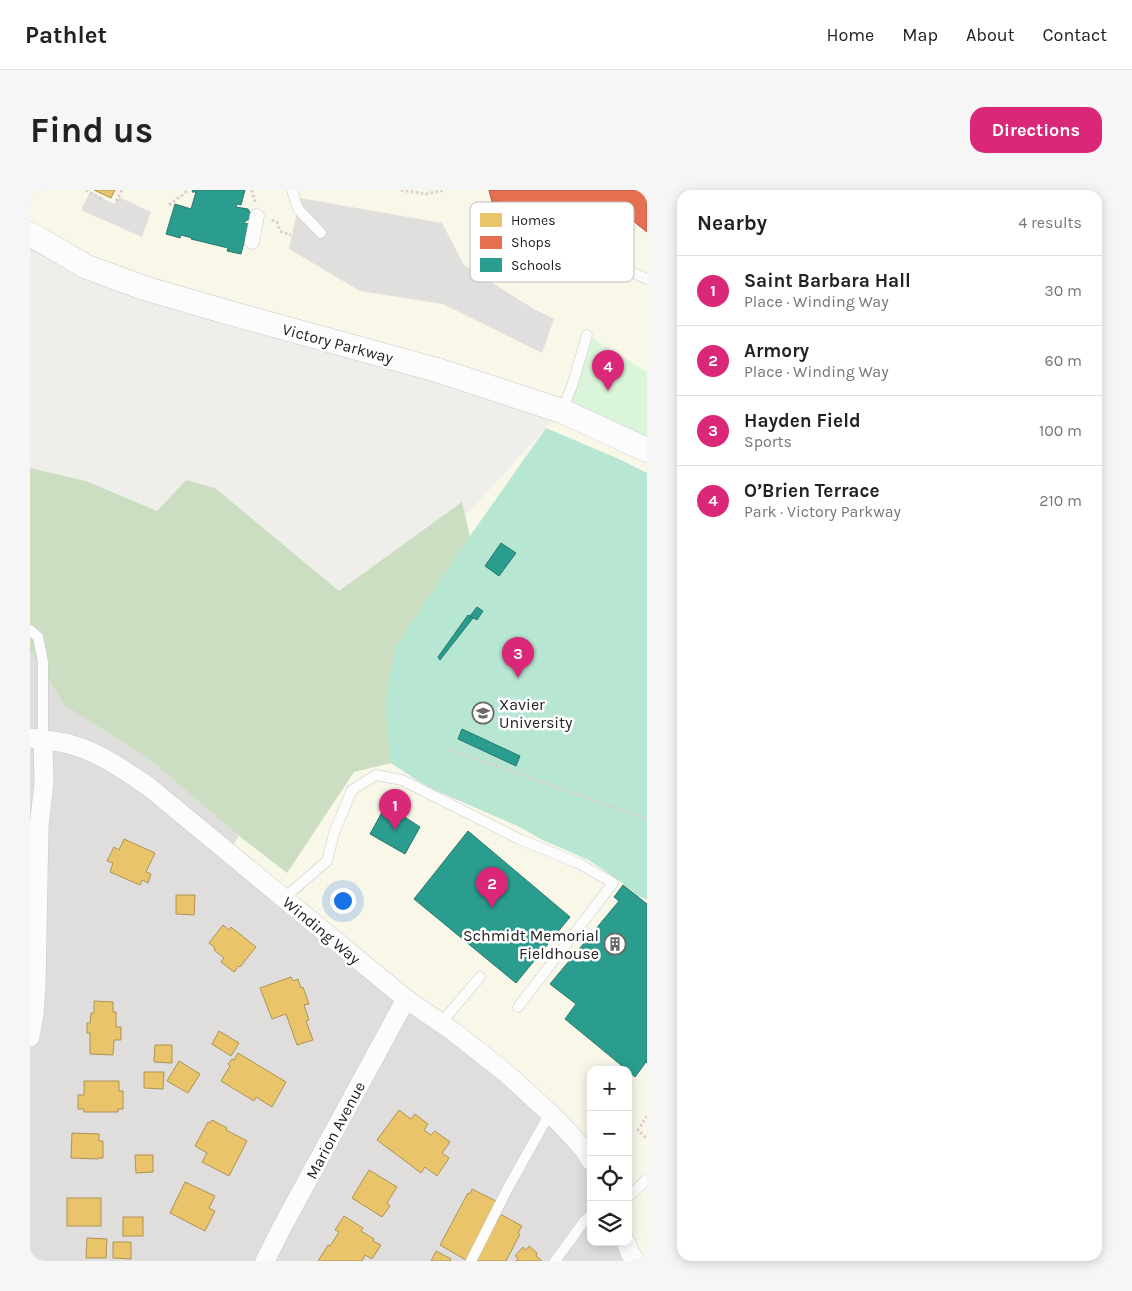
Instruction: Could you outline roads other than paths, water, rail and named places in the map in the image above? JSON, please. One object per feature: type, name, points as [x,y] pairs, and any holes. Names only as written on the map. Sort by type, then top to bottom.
[{"type":"street","points":[[252,242],[257,216]]},
{"type":"street","name":"Victory Parkway","points":[[30,234],[87,267],[144,288],[437,370],[562,411],[647,450]]},
{"type":"street","points":[[30,1037],[36,987],[39,827],[44,783],[37,739]]},
{"type":"street","name":"Winding Way","points":[[37,739],[68,744],[93,752],[116,764],[149,787],[406,999],[454,1032],[506,1073],[550,1113],[583,1148],[588,1156]]},
{"type":"street","name":"Marion Avenue","points":[[266,1261],[281,1229],[406,999]]},
{"type":"street","points":[[627,1246],[635,1261]]},
{"type":"lane","points":[[292,190],[298,209],[321,233]]},
{"type":"lane","points":[[634,273],[647,279]]},
{"type":"lane","points":[[562,411],[572,386],[587,335]]},
{"type":"lane","points":[[30,630],[38,637],[43,662],[37,739]]},
{"type":"lane","points":[[284,898],[326,861],[334,833],[352,790],[376,775],[402,780],[519,839],[580,864],[613,883],[518,1007]]},
{"type":"lane","points":[[440,1023],[480,977]]},
{"type":"lane","points":[[471,1261],[509,1186],[550,1113]]},
{"type":"lane","points":[[632,1193],[647,1179]]},
{"type":"lane","points":[[555,1261],[587,1218]]},
{"type":"place","name":"O’Brien Terrace","points":[[608,391]]},
{"type":"place","name":"Hayden Field","points":[[518,678]]},
{"type":"place","name":"Xavier University","points":[[483,713]]},
{"type":"place","name":"Saint Barbara Hall","points":[[395,830]]},
{"type":"place","name":"Armory","points":[[492,908]]},
{"type":"place","name":"Schmidt Memorial Fieldhouse","points":[[615,944]]}]
